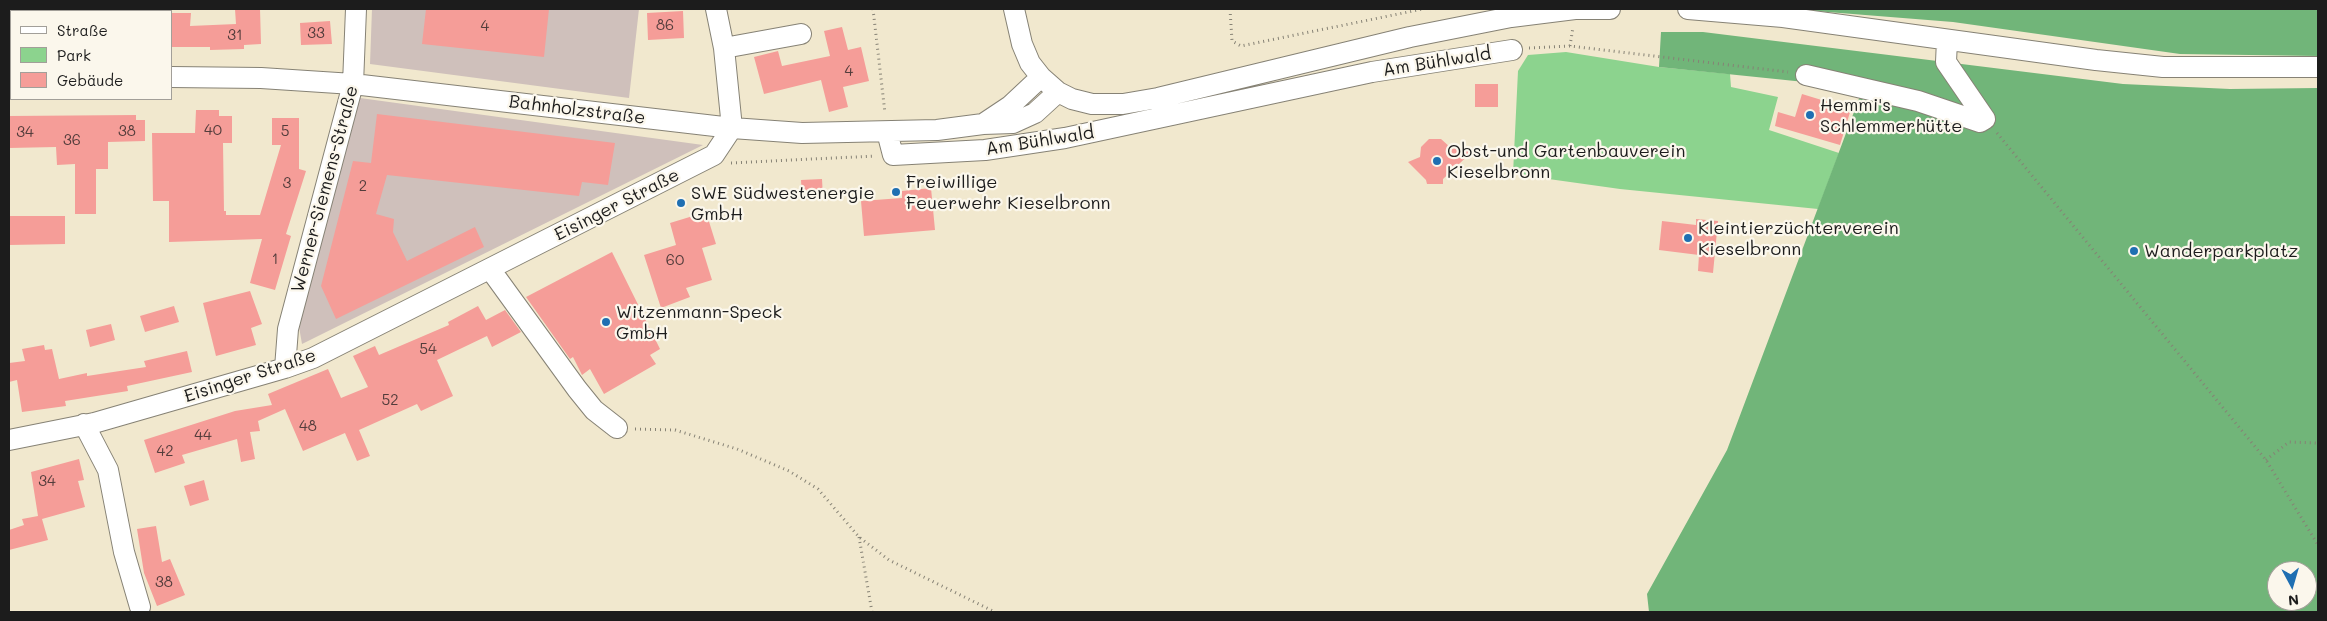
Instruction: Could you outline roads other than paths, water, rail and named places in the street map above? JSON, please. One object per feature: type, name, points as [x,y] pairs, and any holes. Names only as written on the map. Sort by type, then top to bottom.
[{"type":"street","name":"Werner-Siemens-Straße","points":[[285,368],[288,329],[353,84],[356,9]]},
{"type":"street","points":[[716,9],[724,48],[732,128]]},
{"type":"street","points":[[1014,9],[1022,44],[1030,63],[1041,77],[1058,92],[1072,99],[1092,104],[1123,104],[1158,98],[1410,37],[1511,17],[1576,9],[1610,9]]},
{"type":"street","points":[[1688,9],[1784,16],[2096,60],[2164,66],[2318,67]]},
{"type":"street","points":[[724,48],[801,34]]},
{"type":"street","points":[[1806,74],[1918,101],[1983,121],[1946,62],[1947,40]]},
{"type":"street","name":"Am Bühlwald","points":[[887,132],[893,155],[985,150],[1065,138],[1372,72],[1512,50]]},
{"type":"street","name":"Bahnholzstraße","points":[[172,77],[261,78],[353,84],[732,128],[802,133],[937,130],[983,124],[1012,123],[1035,113],[1058,92]]},
{"type":"street","name":"Bahnholzstraße","points":[[983,124],[1010,106],[1041,77]]},
{"type":"street","name":"Eisinger Straße","points":[[9,440],[84,424],[285,368],[313,358],[714,155],[732,128]]},
{"type":"street","points":[[490,270],[577,389],[594,410],[617,428]]},
{"type":"street","points":[[84,424],[108,470],[124,552],[140,607]]},
{"type":"place","name":"Hemmi's Schlemmerhütte","points":[[1810,115]]},
{"type":"place","name":"Obst-und Gartenbauverein Kieselbronn","points":[[1437,161]]},
{"type":"place","name":"Freiwillige Feuerwehr Kieselbronn","points":[[896,192]]},
{"type":"place","name":"SWE Südwestenergie GmbH","points":[[681,203]]},
{"type":"place","name":"Kleintierzüchterverein Kieselbronn","points":[[1688,238]]},
{"type":"place","name":"Wanderparkplatz","points":[[2134,251]]},
{"type":"place","name":"Witzenmann-Speck GmbH","points":[[606,322]]}]
